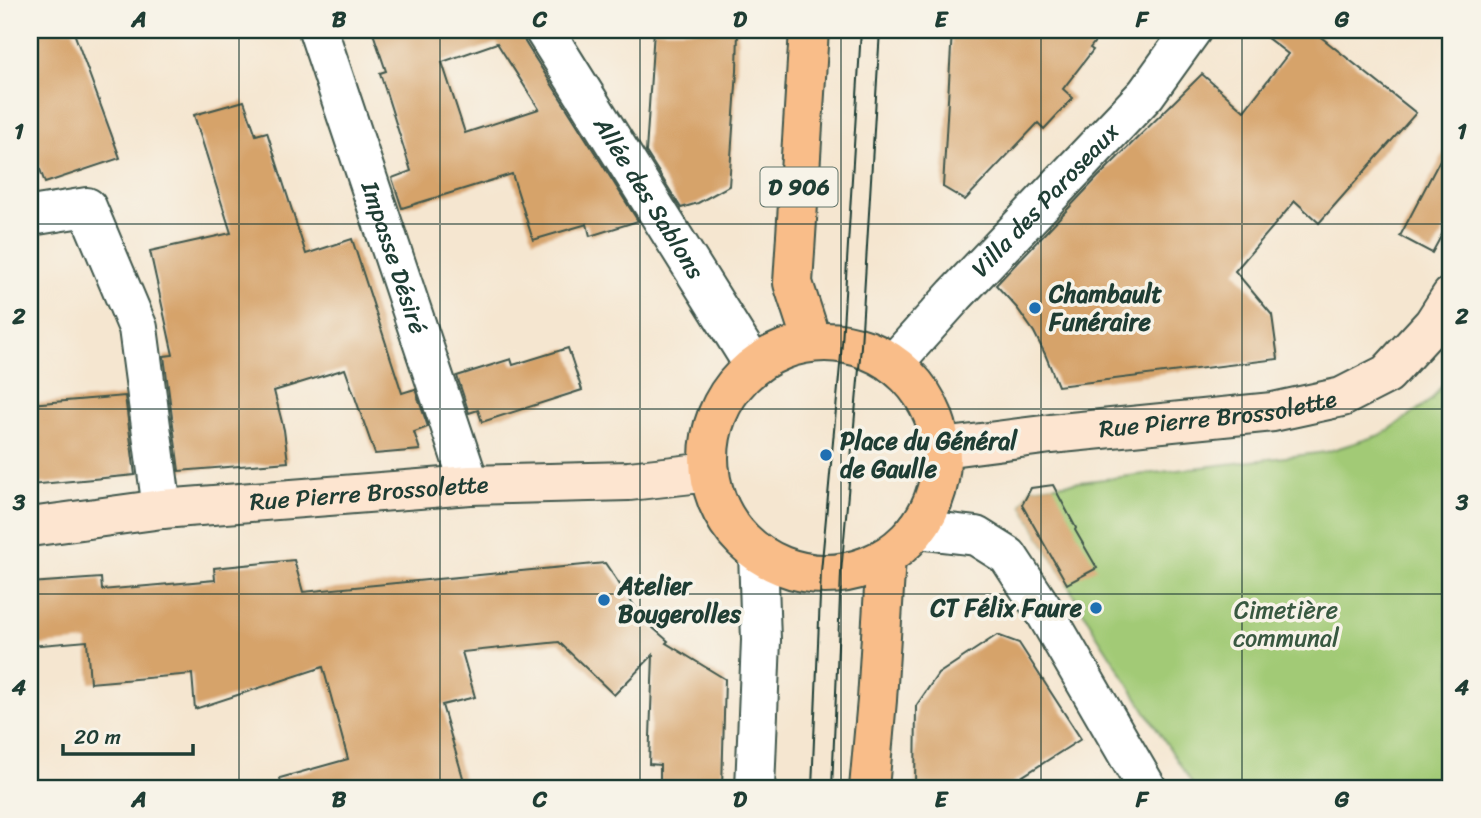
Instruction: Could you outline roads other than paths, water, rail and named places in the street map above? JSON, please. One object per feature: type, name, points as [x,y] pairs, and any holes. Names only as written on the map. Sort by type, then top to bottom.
[{"type":"main road","name":"D 906","points":[[809,30],[793,284],[812,341]]},
{"type":"main road","name":"Rue Pierre Brossolette","points":[[942,448],[1051,434],[1273,412],[1342,397],[1387,374],[1433,324],[1451,296]]},
{"type":"main road","points":[[812,341],[862,346],[893,364],[916,384],[933,414],[942,448],[940,477],[935,495],[917,529],[886,557],[859,569],[841,573],[792,569],[758,553],[735,531],[718,503],[710,472],[712,432],[727,396],[754,366],[781,350],[812,341]]},
{"type":"main road","name":"Rue Pierre Brossolette","points":[[30,527],[162,509],[470,485],[629,481],[710,472]]},
{"type":"main road","points":[[869,788],[886,557]]},
{"type":"street","name":"Impasse Désiré","points":[[318,30],[470,485]]},
{"type":"street","name":"Allée des Sablons","points":[[544,30],[754,366]]},
{"type":"street","name":"Villa des Paroseaux","points":[[893,364],[1146,94],[1192,30]]},
{"type":"street","points":[[30,215],[88,207],[138,328],[162,509]]},
{"type":"street","points":[[917,529],[976,536],[1008,556],[1046,614],[1147,788]]},
{"type":"street","points":[[755,788],[761,640],[758,553]]},
{"type":"tram line","points":[[812,788],[821,572],[842,344],[861,30]]},
{"type":"tram line","points":[[832,788],[841,573],[861,346],[880,30]]},
{"type":"place","name":"Chambault Funéraire","points":[[1035,308]]},
{"type":"place","name":"Place du Général de Gaulle","points":[[826,455]]},
{"type":"place","name":"Atelier Bougerolles","points":[[604,600]]},
{"type":"place","name":"CT Félix Faure","points":[[1096,608]]},
{"type":"park label","name":"Cimetière communal","points":[[1286,624]]}]
